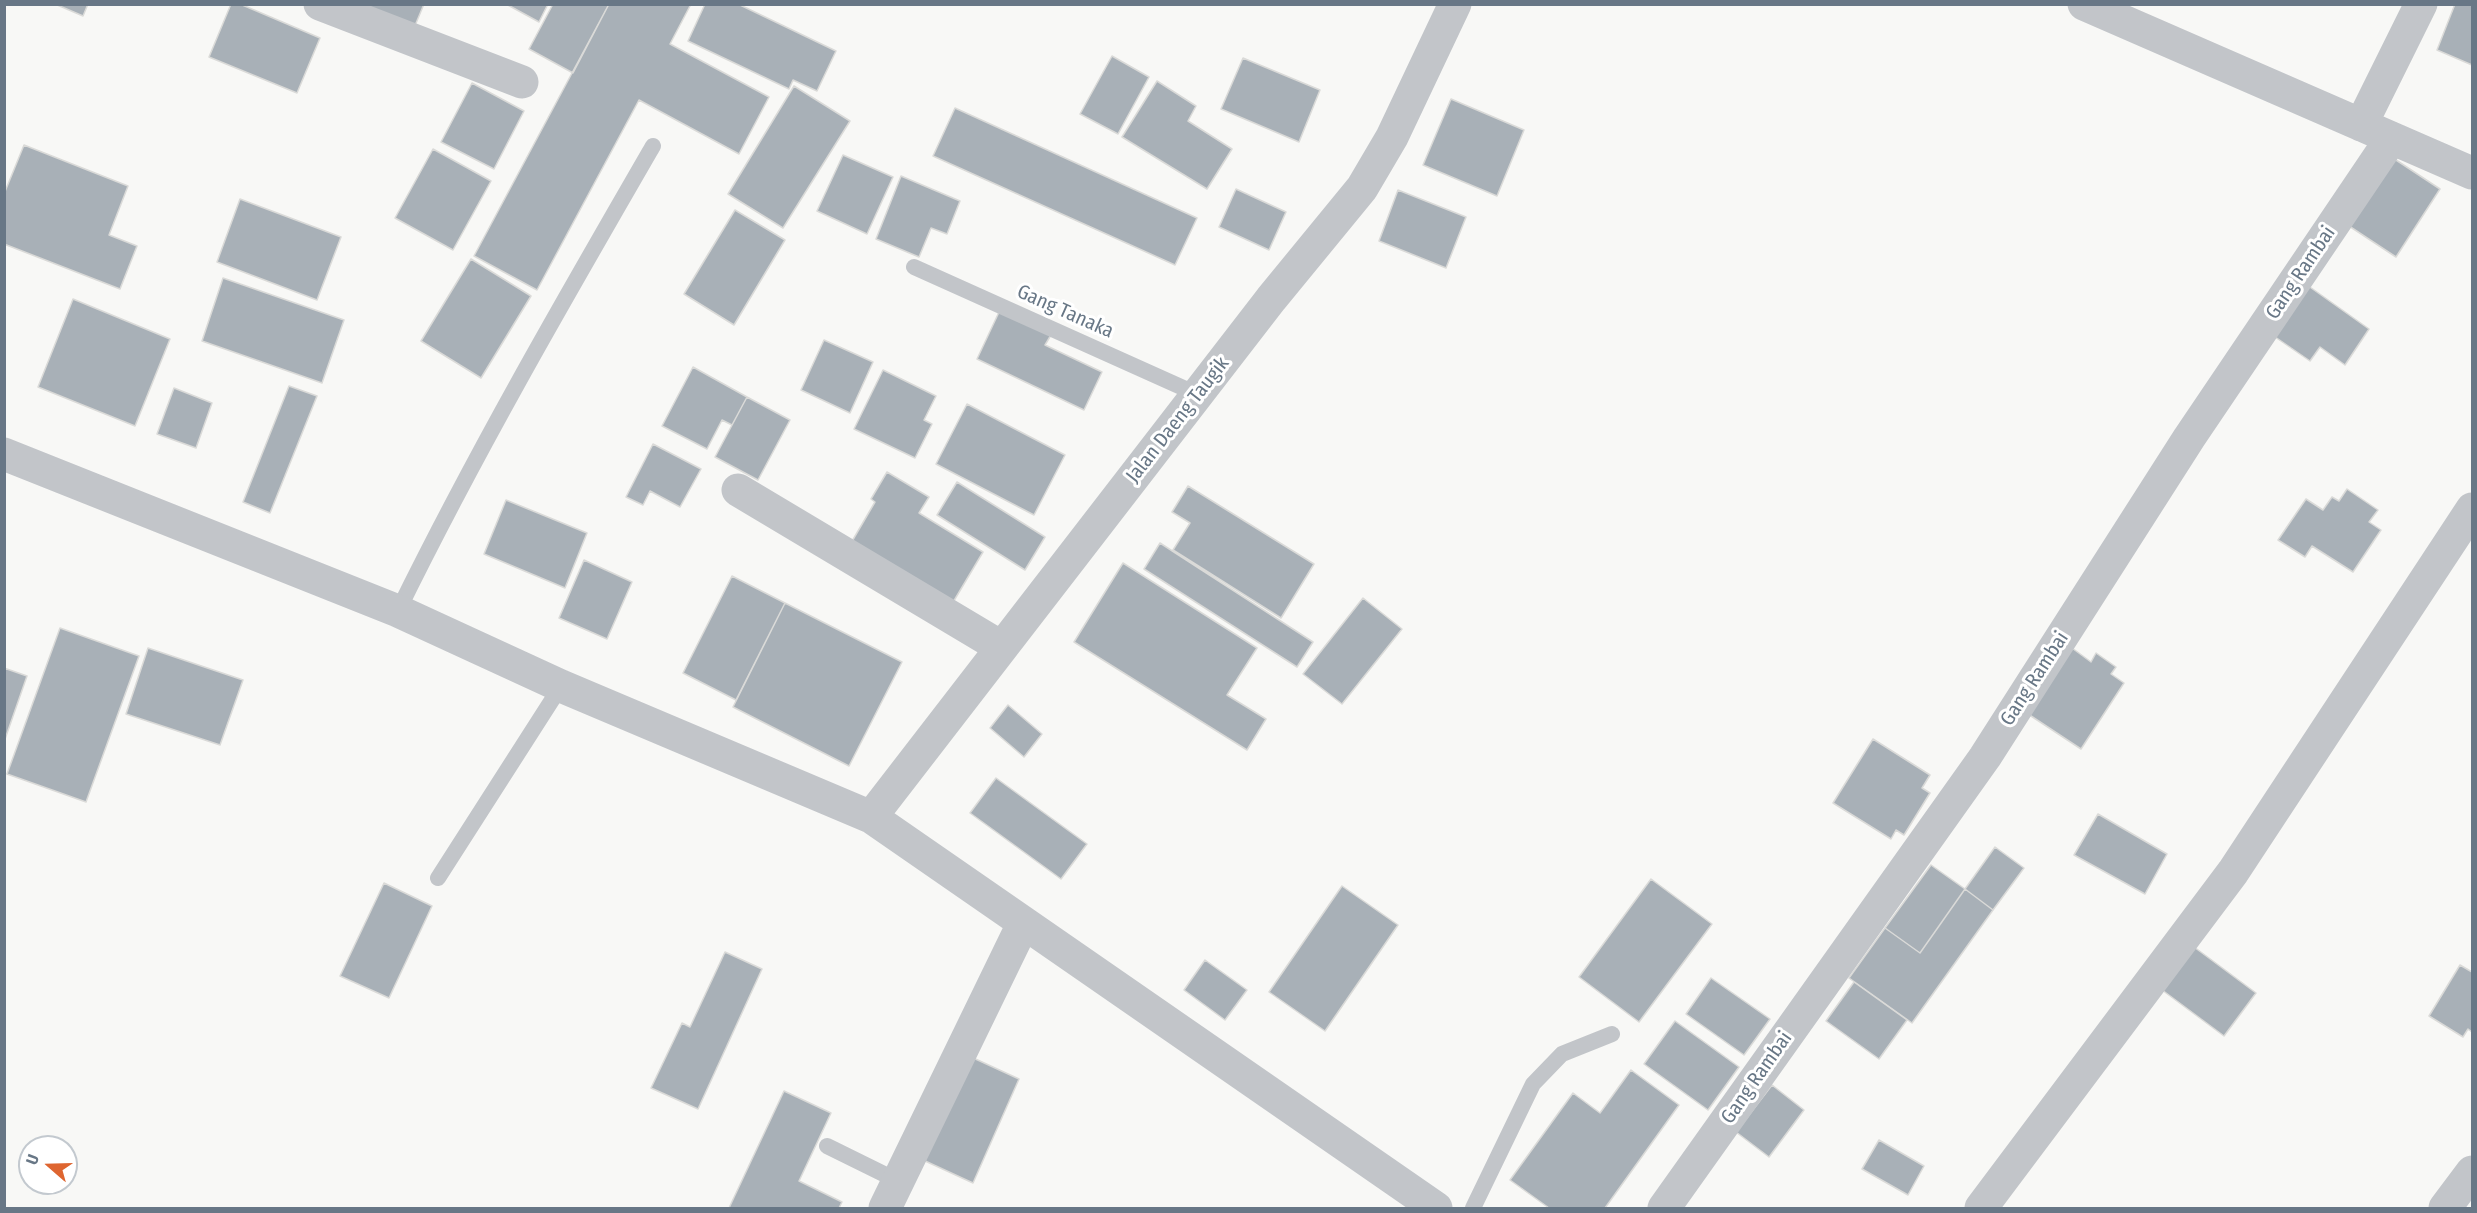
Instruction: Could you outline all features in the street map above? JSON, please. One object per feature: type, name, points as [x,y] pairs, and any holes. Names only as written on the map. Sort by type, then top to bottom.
[{"type":"street","points":[[320,4],[522,82]]},
{"type":"street","name":"Jalan Daeng Taugik","points":[[871,816],[1271,299],[1362,188],[1392,137],[1455,4]]},
{"type":"street","points":[[2084,4],[2391,140],[2472,173]]},
{"type":"street","points":[[2361,125],[2421,4]]},
{"type":"street","name":"Gang Rambai","points":[[1664,1209],[1985,757],[2189,438],[2391,140]]},
{"type":"street","points":[[4,454],[398,611],[561,686],[871,816],[1023,924],[1436,1209]]},
{"type":"street","points":[[738,490],[1001,647]]},
{"type":"street","points":[[1981,1209],[2233,872],[2472,509]]},
{"type":"street","points":[[892,1195],[1023,924]]},
{"type":"street","points":[[2445,1209],[2472,1172]]},
{"type":"lane","points":[[398,611],[446,513],[526,365],[653,147]]},
{"type":"lane","name":"Gang Tanaka","points":[[914,267],[1199,395]]},
{"type":"lane","points":[[438,878],[561,686]]},
{"type":"lane","points":[[1473,1209],[1533,1084],[1562,1054],[1612,1034]]},
{"type":"lane","points":[[827,1146],[892,1195]]},
{"type":"building","points":[[55,4],[88,4],[83,16]]},
{"type":"building","points":[[231,4],[240,4],[320,38],[297,93],[209,57]]},
{"type":"building","points":[[362,4],[424,4],[414,28]]},
{"type":"building","points":[[506,4],[548,4],[539,22]]},
{"type":"building","points":[[553,4],[609,4],[573,73],[529,49]]},
{"type":"building","points":[[609,4],[691,4],[670,44],[769,97],[739,154],[639,100],[537,290],[474,256]]},
{"type":"building","points":[[705,4],[738,4],[836,51],[817,91],[793,80],[789,89],[688,41]]},
{"type":"building","points":[[2455,4],[2472,4],[2472,65],[2437,50]]},
{"type":"building","points":[[1112,56],[1149,77],[1118,134],[1080,114]]},
{"type":"building","points":[[1243,58],[1320,90],[1299,142],[1221,109]]},
{"type":"building","points":[[1157,81],[1196,106],[1188,121],[1232,149],[1207,189],[1122,137]]},
{"type":"building","points":[[472,83],[524,111],[494,169],[441,142]]},
{"type":"building","points":[[794,86],[850,121],[783,228],[728,194]]},
{"type":"building","points":[[1451,99],[1524,130],[1497,196],[1423,165]]},
{"type":"building","points":[[955,108],[1197,218],[1175,265],[933,156]]},
{"type":"building","points":[[24,145],[128,186],[109,235],[137,246],[120,289],[4,244],[4,194]]},
{"type":"building","points":[[433,149],[491,181],[453,250],[395,218]]},
{"type":"building","points":[[843,155],[893,177],[867,234],[817,211]]},
{"type":"building","points":[[2393,158],[2440,189],[2396,257],[2349,226]]},
{"type":"building","points":[[901,176],[960,201],[947,234],[931,228],[919,257],[876,239]]},
{"type":"building","points":[[1236,189],[1286,212],[1269,250],[1219,227]]},
{"type":"building","points":[[1398,190],[1466,217],[1446,268],[1379,241]]},
{"type":"building","points":[[240,199],[341,237],[317,300],[217,262]]},
{"type":"building","points":[[735,210],[785,240],[734,325],[684,294]]},
{"type":"building","points":[[471,259],[531,296],[481,378],[421,341]]},
{"type":"building","points":[[223,278],[344,320],[322,383],[202,341]]},
{"type":"building","points":[[2300,280],[2369,329],[2345,365],[2320,347],[2310,361],[2265,330]]},
{"type":"building","points":[[73,299],[170,339],[135,426],[38,387]]},
{"type":"building","points":[[1000,310],[1051,335],[1045,345],[1102,372],[1084,410],[977,359]]},
{"type":"building","points":[[824,340],[873,362],[850,413],[801,390]]},
{"type":"building","points":[[693,367],[747,397],[732,425],[722,420],[707,449],[662,426]]},
{"type":"building","points":[[883,370],[936,396],[924,420],[932,424],[915,458],[854,429]]},
{"type":"building","points":[[289,386],[317,396],[270,513],[243,502]]},
{"type":"building","points":[[174,388],[212,403],[196,448],[157,434]]},
{"type":"building","points":[[747,397],[790,420],[758,480],[715,457]]},
{"type":"building","points":[[967,404],[1065,455],[1034,515],[936,464]]},
{"type":"building","points":[[653,444],[701,469],[680,507],[650,491],[643,505],[626,497]]},
{"type":"building","points":[[887,472],[929,497],[919,513],[983,552],[952,604],[851,543],[875,502],[871,499]]},
{"type":"building","points":[[957,482],[1045,537],[1025,570],[937,515]]},
{"type":"building","points":[[1188,486],[1314,564],[1281,618],[1173,550],[1190,523],[1172,512]]},
{"type":"building","points":[[2347,489],[2378,510],[2369,522],[2381,530],[2353,572],[2312,546],[2305,557],[2278,540],[2306,499],[2323,510],[2332,497],[2339,501]]},
{"type":"building","points":[[506,500],[587,533],[565,588],[484,554]]},
{"type":"building","points":[[1160,543],[1313,642],[1297,667],[1144,569]]},
{"type":"building","points":[[584,560],[632,582],[607,639],[559,618]]},
{"type":"building","points":[[1123,563],[1257,648],[1227,695],[1266,719],[1247,750],[1074,642]]},
{"type":"building","points":[[732,576],[785,603],[736,700],[683,673]]},
{"type":"building","points":[[1363,598],[1402,629],[1342,704],[1303,674]]},
{"type":"building","points":[[785,603],[902,662],[849,766],[733,707]]},
{"type":"building","points":[[60,628],[139,656],[86,802],[7,774]]},
{"type":"building","points":[[148,648],[243,680],[220,745],[126,714]]},
{"type":"building","points":[[2072,648],[2091,662],[2096,653],[2116,667],[2111,674],[2124,683],[2081,749],[2028,714]]},
{"type":"building","points":[[4,668],[27,676],[4,742]]},
{"type":"building","points":[[1008,705],[1042,734],[1024,757],[990,728]]},
{"type":"building","points":[[1873,739],[1930,775],[1922,788],[1930,793],[1904,835],[1896,830],[1891,839],[1833,803]]},
{"type":"building","points":[[996,778],[1087,844],[1061,879],[970,813]]},
{"type":"building","points":[[2098,814],[2167,854],[2145,894],[2074,855]]},
{"type":"building","points":[[1995,847],[2024,868],[1993,910],[1965,889]]},
{"type":"building","points":[[1931,865],[1965,889],[1920,953],[1885,928]]},
{"type":"building","points":[[1651,879],[1712,924],[1639,1022],[1579,977]]},
{"type":"building","points":[[384,883],[432,906],[389,998],[340,976]]},
{"type":"building","points":[[1342,886],[1398,925],[1325,1031],[1269,992]]},
{"type":"building","points":[[1965,889],[1993,910],[1912,1023],[1849,978],[1885,928],[1920,953]]},
{"type":"building","points":[[2186,941],[2256,993],[2224,1036],[2154,984]]},
{"type":"building","points":[[725,952],[762,969],[698,1109],[651,1088],[682,1023],[690,1027]]},
{"type":"building","points":[[1205,960],[1247,990],[1225,1020],[1184,990]]},
{"type":"building","points":[[2460,965],[2472,972],[2472,1032],[2468,1029],[2463,1037],[2429,1016]]},
{"type":"building","points":[[1711,978],[1770,1019],[1744,1055],[1686,1014]]},
{"type":"building","points":[[1854,982],[1907,1020],[1879,1059],[1826,1021]]},
{"type":"building","points":[[1675,1021],[1739,1067],[1708,1110],[1644,1064]]},
{"type":"building","points":[[969,1056],[1019,1079],[973,1183],[923,1160]]},
{"type":"building","points":[[1631,1070],[1679,1105],[1605,1208],[1549,1208],[1510,1180],[1573,1093],[1600,1113]]},
{"type":"building","points":[[1772,1085],[1804,1110],[1769,1157],[1736,1132]]},
{"type":"building","points":[[784,1091],[831,1113],[799,1181],[842,1202],[839,1208],[729,1208]]},
{"type":"building","points":[[1879,1140],[1924,1166],[1908,1195],[1862,1169]]}]
